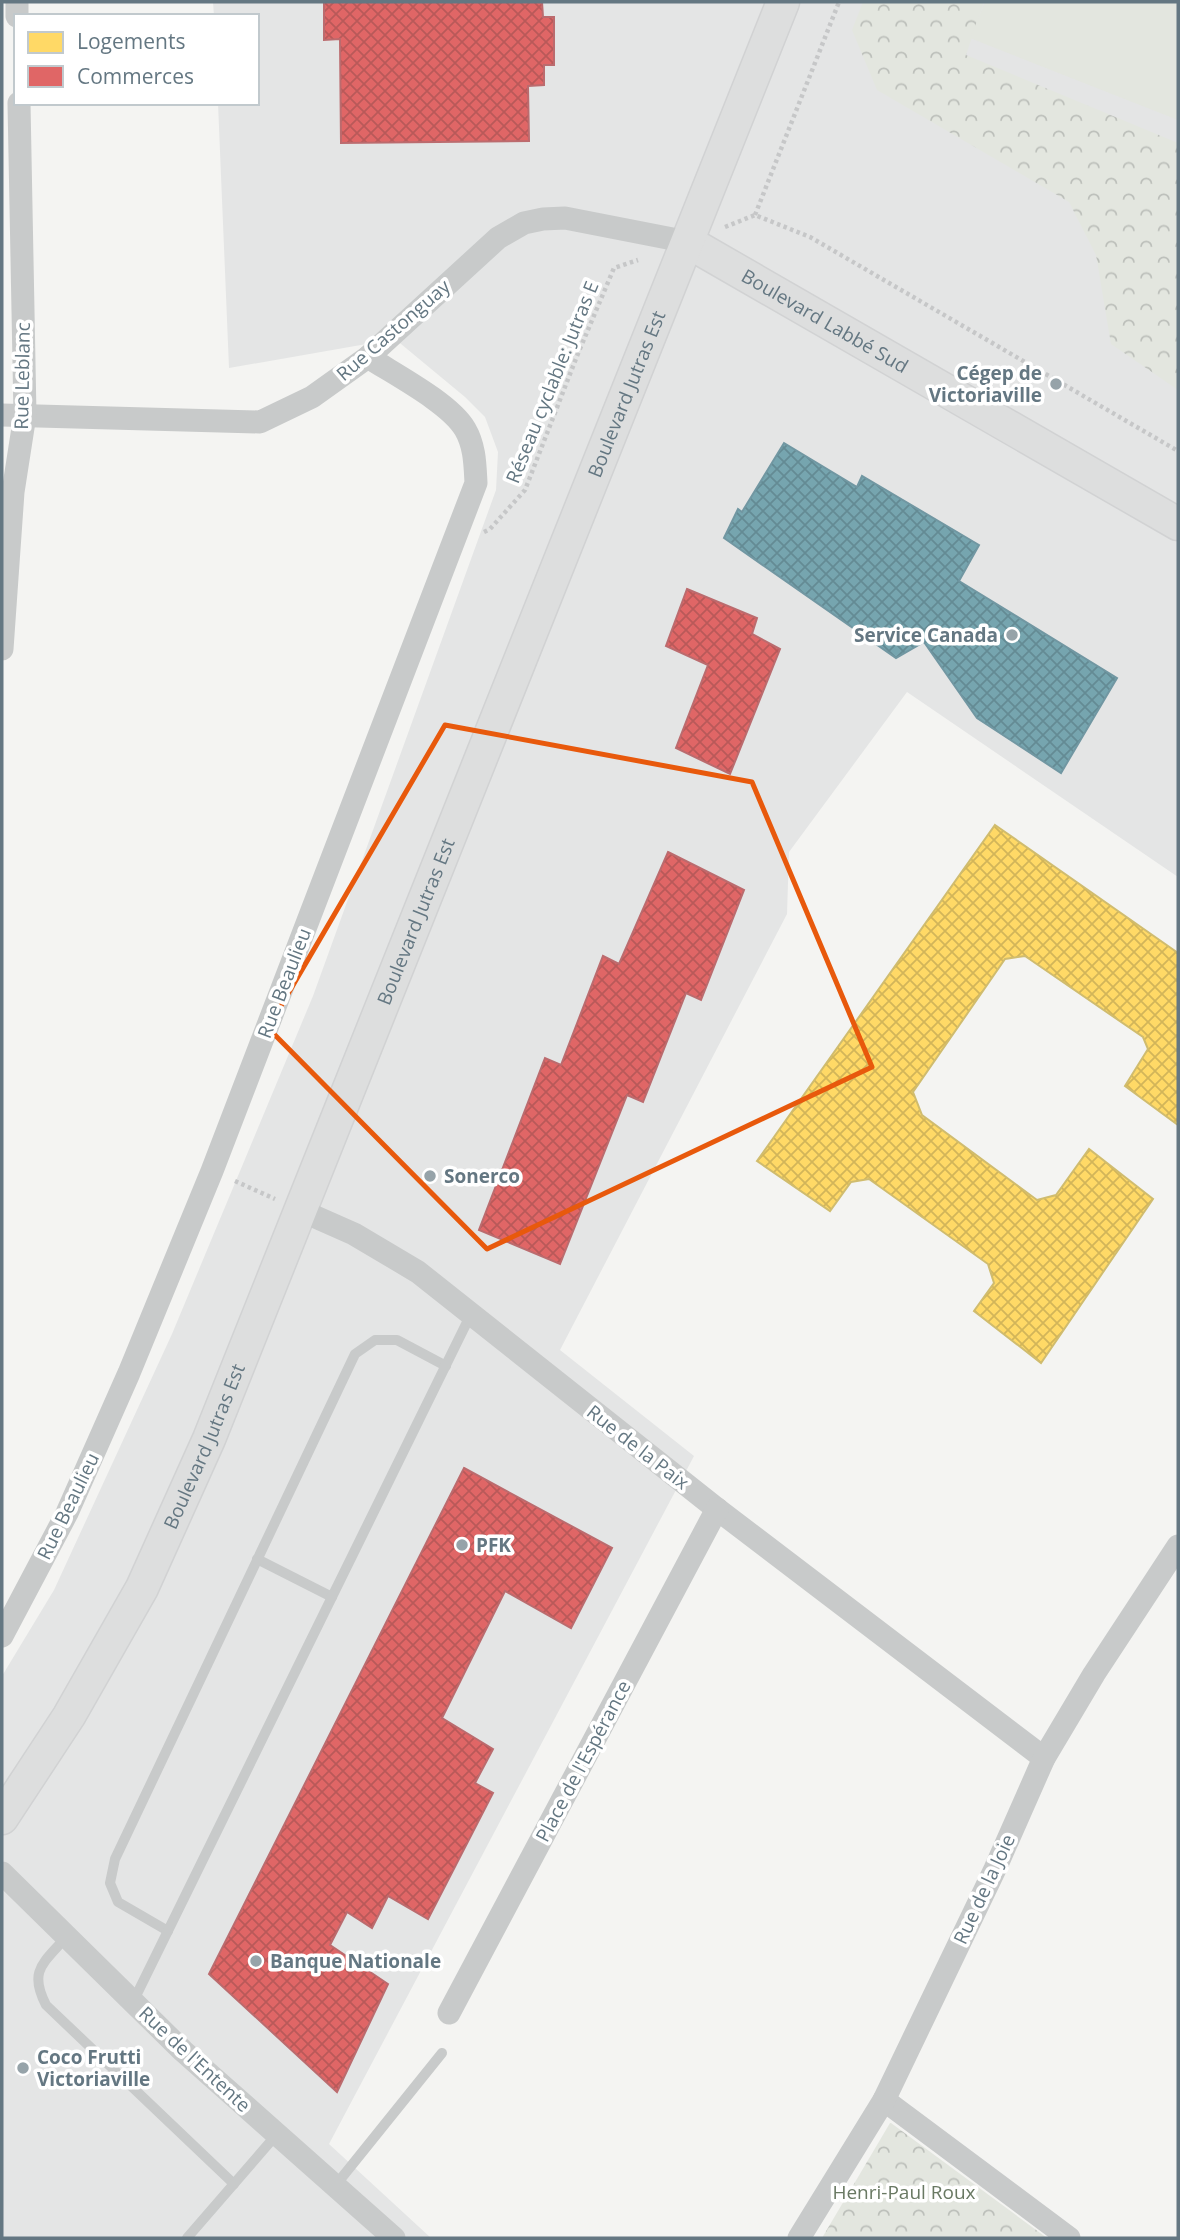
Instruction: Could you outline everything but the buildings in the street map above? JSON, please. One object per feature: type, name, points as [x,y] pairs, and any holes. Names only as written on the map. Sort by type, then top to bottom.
[{"type":"main road","name":"Boulevard Jutras Est","points":[[2,1818],[69,1716],[142,1588],[209,1439],[783,2]]},
{"type":"main road","name":"Boulevard Labbé Sud","points":[[688,242],[1178,524]]},
{"type":"street","name":"Rue Leblanc","points":[[2,649],[13,492],[19,105]]},
{"type":"street","name":"Rue Castonguay","points":[[13,415],[260,422],[312,397],[368,357],[498,238],[524,223],[565,218],[688,242]]},
{"type":"street","name":"Rue Beaulieu","points":[[2,1636],[67,1513],[129,1373],[212,1171],[476,484],[471,443],[464,427],[439,403],[368,357]]},
{"type":"street","name":"Rue de la Paix","points":[[302,1211],[354,1234],[418,1272],[717,1509],[1044,1758]]},
{"type":"street","name":"Place de l'Espérance","points":[[449,2013],[717,1509]]},
{"type":"street","name":"Rue de la Joie","points":[[799,2238],[884,2100],[995,1869],[1044,1758],[1094,1674],[1178,1546]]},
{"type":"street","name":"Rue de l'Entente","points":[[2,1873],[183,2051],[394,2238]]},
{"type":"street","points":[[884,2100],[1069,2238]]},
{"type":"lane","points":[[133,2002],[471,1314]]},
{"type":"lane","points":[[168,1931],[118,1902],[110,1883],[115,1859],[355,1354],[375,1340],[397,1340],[446,1366]]},
{"type":"lane","points":[[257,1559],[332,1597]]},
{"type":"lane","points":[[66,1937],[41,1966],[37,1979],[46,2006],[234,2184]]},
{"type":"lane","points":[[335,2186],[442,2053]]},
{"type":"lane","points":[[187,2238],[277,2134]]},
{"type":"path","points":[[755,215],[839,2]]},
{"type":"path","points":[[688,242],[755,215],[810,237],[1178,450]]},
{"type":"path","name":"Réseau cyclable: Jutras E","points":[[450,550],[489,529],[525,490],[614,268],[639,260]]},
{"type":"path","points":[[212,1171],[302,1211]]},
{"type":"highlighted area","points":[[445,725],[752,782],[872,1067],[487,1249],[268,1028]]},
{"type":"shaded area","points":[[213,2],[1178,2],[1178,877],[907,692],[789,852],[787,914],[560,1350],[694,1456],[329,2144],[431,2238],[2,2238],[2,1676],[54,1590],[172,1334],[313,996],[496,490],[498,452],[485,417],[395,339],[229,368],[218,105],[259,105],[259,14],[214,14]]},
{"type":"green space","points":[[863,2],[984,2],[966,55],[1178,143],[1178,390],[1111,344],[1096,255],[1069,202],[877,90],[852,30]]},
{"type":"green space","points":[[985,2],[1178,2],[1178,120],[970,38]]},
{"type":"green space","name":"Henri-Paul Roux","points":[[891,2123],[1047,2238],[822,2238]]},
{"type":"place","name":"Cégep de Victoriaville","points":[[1056,384]]},
{"type":"place","name":"Service Canada","points":[[1012,635]]},
{"type":"place","name":"Sonerco","points":[[430,1176]]},
{"type":"place","name":"PFK","points":[[462,1545]]},
{"type":"place","name":"Banque Nationale","points":[[256,1961]]},
{"type":"place","name":"Coco Frutti Victoriaville","points":[[23,2068]]}]
